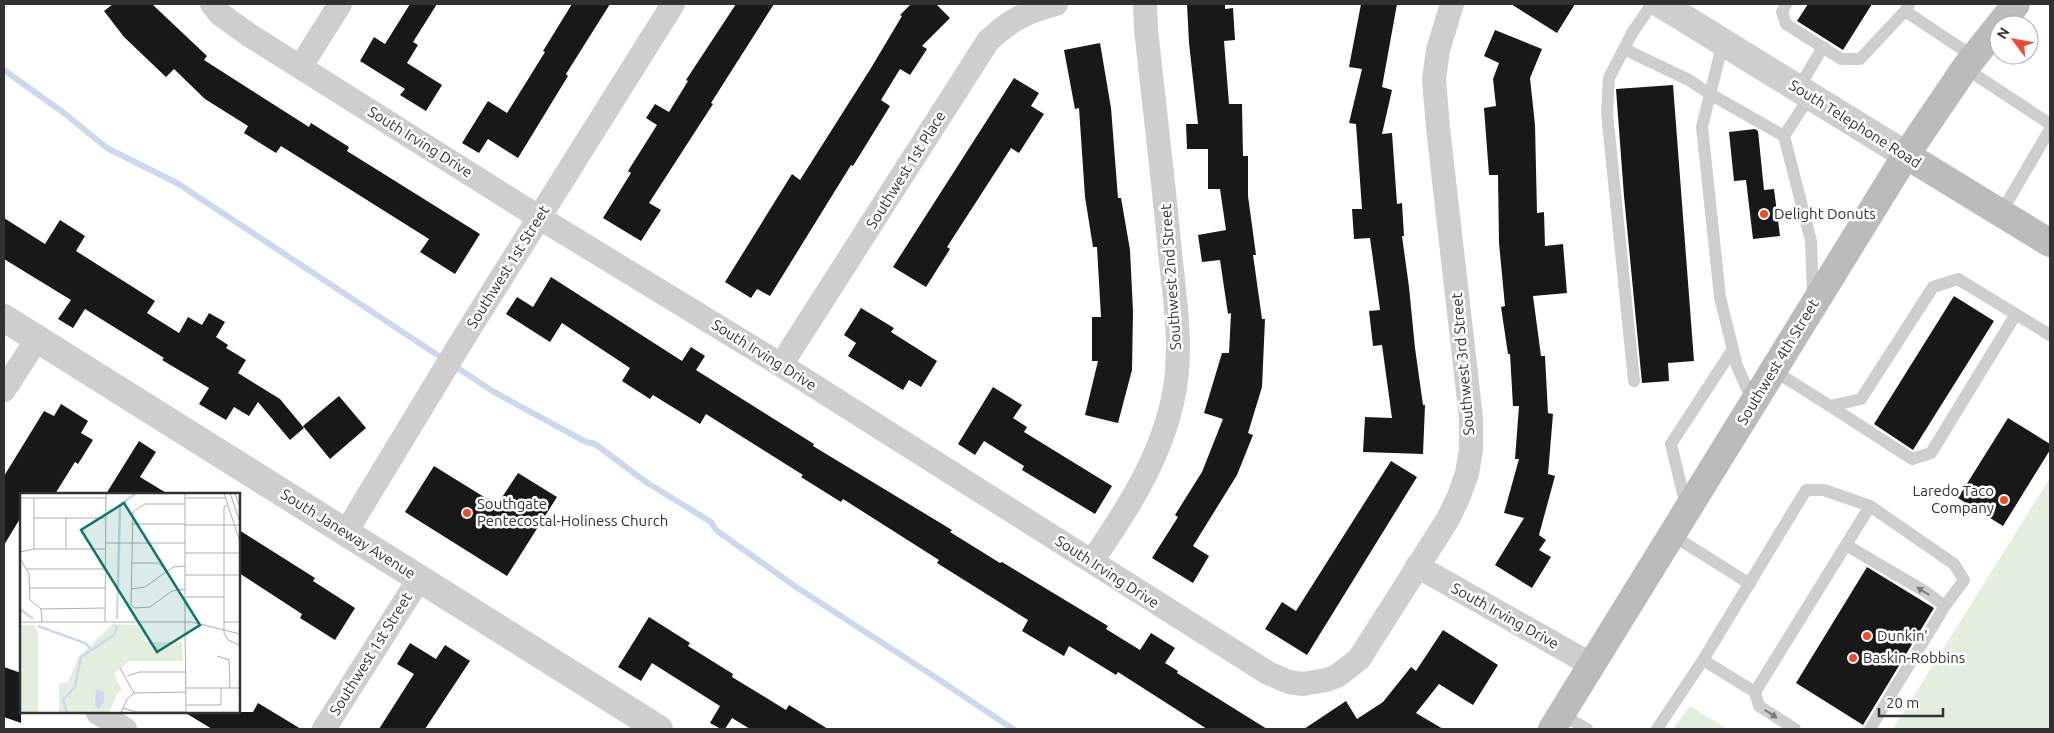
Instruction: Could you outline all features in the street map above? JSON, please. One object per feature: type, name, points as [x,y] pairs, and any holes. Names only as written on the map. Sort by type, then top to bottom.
[{"type":"main road","name":"Southwest 4th Street","points":[[1557,722],[1906,156],[1969,63],[2016,4]]},
{"type":"main road","name":"South Telephone Road","points":[[1906,156],[2050,243]]},
{"type":"street","name":"South Irving Drive","points":[[212,4],[220,14],[249,35],[540,218],[781,365],[1268,673],[1289,682],[1303,684],[1326,680]]},
{"type":"street","points":[[301,66],[340,4]]},
{"type":"street","name":"Southwest 1st Street","points":[[346,532],[463,339],[673,4]]},
{"type":"street","name":"Southwest 1st Place","points":[[781,365],[988,41],[1006,24],[1034,10],[1056,4]]},
{"type":"street","name":"Southwest 2nd Street","points":[[1092,561],[1114,529],[1151,465],[1167,423],[1177,377],[1179,338],[1146,29],[1145,4]]},
{"type":"street","name":"Southwest 3rd Street","points":[[1326,680],[1350,667],[1359,659],[1448,519],[1467,473],[1471,450],[1471,418],[1434,79],[1438,50],[1452,4]]},
{"type":"street","name":"South Telephone Road","points":[[1661,4],[1906,156]]},
{"type":"street","name":"South Janeway Avenue","points":[[4,318],[657,729]]},
{"type":"street","points":[[4,390],[37,339]]},
{"type":"street","name":"South Irving Drive","points":[[1417,566],[1592,665]]},
{"type":"street","name":"Southwest 1st Street","points":[[324,729],[419,578]]},
{"type":"street","points":[[98,713],[125,729]]},
{"type":"lane","points":[[1634,381],[1607,112],[1610,78],[1632,33],[1652,4]]},
{"type":"lane","points":[[1786,4],[1782,12],[1786,24],[1841,59],[1860,59],[1907,7],[1969,63],[2050,124]]},
{"type":"lane","points":[[1723,42],[1702,127],[1720,297],[1737,366],[1753,402]]},
{"type":"lane","points":[[1813,304],[1811,241],[1784,136],[1823,47]]},
{"type":"lane","points":[[1624,50],[1689,80],[1784,136]]},
{"type":"lane","points":[[2001,213],[2050,129]]},
{"type":"lane","points":[[1830,406],[1861,399],[1933,287],[1958,279],[2050,335]]},
{"type":"lane","points":[[1773,370],[1912,459],[1931,453],[2016,314]]},
{"type":"lane","points":[[1687,510],[1671,444],[1733,349]]},
{"type":"lane","points":[[1657,729],[1750,584],[1806,490],[1824,490],[1870,506],[1954,564],[1964,580],[1945,606],[1870,729]]},
{"type":"lane","points":[[1754,692],[1870,506]]},
{"type":"lane","points":[[1672,534],[1750,584]]},
{"type":"lane","points":[[1846,545],[1926,592],[1945,606]]},
{"type":"lane","points":[[1702,660],[1754,692],[1759,706],[1795,729]]},
{"type":"lane","points":[[1557,722],[1587,729]]},
{"type":"green space","points":[[2050,478],[2050,729],[1893,729]]},
{"type":"green space","points":[[1690,706],[1727,729],[1673,729]]},
{"type":"building","points":[[113,4],[152,4],[207,56],[204,60],[309,127],[311,123],[349,147],[347,151],[480,234],[455,274],[420,252],[429,239],[281,146],[276,153],[244,133],[248,126],[205,99],[174,69],[166,77],[124,37],[104,11]]},
{"type":"building","points":[[410,4],[437,4],[413,42],[418,45],[407,63],[442,85],[426,111],[400,95],[405,89],[360,61],[374,37],[385,44]]},
{"type":"building","points":[[572,4],[610,4],[566,74],[568,76],[518,158],[488,139],[479,153],[462,143],[488,101],[507,113]]},
{"type":"building","points":[[736,4],[774,4],[711,103],[713,104],[649,203],[661,210],[641,241],[603,218],[631,173],[628,171],[657,125],[646,118],[655,104],[669,112],[688,81],[686,80]]},
{"type":"building","points":[[911,4],[936,4],[950,18],[922,46],[927,49],[910,75],[900,69],[881,100],[890,106],[770,296],[757,289],[751,298],[725,282],[792,174],[800,180],[871,68],[902,16],[900,15]]},
{"type":"building","points":[[1187,4],[1225,4],[1225,9],[1233,8],[1235,40],[1224,41],[1229,104],[1242,104],[1243,156],[1248,156],[1248,196],[1256,255],[1253,255],[1262,319],[1265,319],[1262,387],[1248,433],[1253,435],[1237,475],[1193,546],[1209,556],[1193,583],[1152,558],[1178,517],[1175,515],[1202,472],[1223,419],[1204,413],[1222,353],[1229,353],[1231,313],[1228,314],[1220,260],[1202,262],[1198,235],[1226,230],[1220,189],[1208,189],[1208,149],[1187,149],[1186,124],[1198,124],[1189,43]]},
{"type":"building","points":[[1361,4],[1397,4],[1382,87],[1392,90],[1382,134],[1392,133],[1397,204],[1402,203],[1404,236],[1402,236],[1415,348],[1423,405],[1425,405],[1423,454],[1363,452],[1365,417],[1392,418],[1382,345],[1373,346],[1369,311],[1380,310],[1370,238],[1354,239],[1352,209],[1362,209],[1356,124],[1349,123],[1362,69],[1349,67]]},
{"type":"building","points":[[1511,4],[1575,4],[1557,33]]},
{"type":"building","points":[[1808,4],[1872,4],[1843,50],[1797,21]]},
{"type":"building","points":[[1495,30],[1542,49],[1530,78],[1535,125],[1537,213],[1544,212],[1545,246],[1563,244],[1567,293],[1533,296],[1541,356],[1545,356],[1548,413],[1553,414],[1548,474],[1555,476],[1539,535],[1546,540],[1539,550],[1551,557],[1532,588],[1495,565],[1524,518],[1504,513],[1519,459],[1515,459],[1519,406],[1513,406],[1510,354],[1508,354],[1501,307],[1505,306],[1499,243],[1498,175],[1489,175],[1484,108],[1496,106],[1493,79],[1499,63],[1484,56]]},
{"type":"building","points":[[1100,43],[1111,108],[1118,198],[1121,198],[1130,250],[1133,311],[1132,370],[1118,423],[1085,415],[1098,361],[1092,361],[1092,317],[1101,317],[1097,247],[1093,247],[1085,197],[1079,108],[1075,109],[1064,50]]},
{"type":"building","points":[[1014,78],[1039,93],[1031,106],[1044,114],[1019,153],[1011,148],[947,247],[950,249],[926,287],[893,267]]},
{"type":"building","points":[[1673,85],[1694,361],[1668,363],[1669,381],[1642,383],[1616,89]]},
{"type":"building","points":[[1755,129],[1758,131],[1764,190],[1774,189],[1780,236],[1753,239],[1746,180],[1734,181],[1729,132]]},
{"type":"building","points":[[4,218],[45,244],[60,220],[85,236],[76,251],[155,301],[147,313],[179,333],[188,317],[202,325],[209,313],[225,322],[216,337],[228,345],[226,348],[246,360],[238,373],[280,399],[304,428],[290,440],[258,402],[249,416],[234,407],[226,420],[199,404],[209,388],[162,360],[164,358],[85,309],[73,328],[58,319],[71,300],[4,259]]},
{"type":"building","points":[[551,277],[682,361],[691,347],[705,356],[696,370],[814,444],[813,446],[952,530],[950,532],[1108,626],[1106,629],[1140,650],[1151,633],[1175,648],[1165,663],[1178,671],[1177,673],[1267,729],[1207,729],[1118,672],[1116,675],[1069,646],[1064,656],[1022,631],[1028,620],[937,563],[939,560],[843,499],[841,502],[801,477],[803,475],[706,414],[700,424],[653,395],[650,399],[622,381],[630,368],[562,323],[550,342],[506,314],[517,297],[533,307]]},
{"type":"building","points":[[1954,296],[1994,321],[1913,450],[1874,424]]},
{"type":"building","points":[[861,308],[894,328],[891,332],[937,361],[921,387],[909,380],[903,390],[848,356],[856,343],[844,335]]},
{"type":"building","points":[[993,387],[1022,405],[1013,418],[1027,427],[1024,432],[1112,486],[1095,514],[1022,470],[1024,466],[984,441],[975,455],[958,444]]},
{"type":"building","points":[[339,396],[366,428],[330,459],[303,426]]},
{"type":"building","points":[[61,404],[88,421],[81,433],[93,440],[78,464],[75,462],[56,493],[20,493],[20,519],[4,545],[4,476],[44,411],[54,416]]},
{"type":"building","points":[[2008,418],[2050,444],[2050,450],[2003,526],[1958,498]]},
{"type":"building","points":[[139,441],[156,452],[140,477],[166,493],[107,493]]},
{"type":"building","points":[[1391,461],[1417,477],[1307,655],[1265,629],[1282,602],[1296,611]]},
{"type":"building","points":[[434,466],[497,505],[518,473],[557,497],[507,576],[405,512]]},
{"type":"building","points":[[240,531],[315,578],[313,581],[355,608],[335,640],[300,618],[302,614],[240,574]]},
{"type":"building","points":[[1867,567],[1934,608],[1863,725],[1796,683]]},
{"type":"building","points":[[649,617],[690,643],[688,646],[733,674],[732,677],[786,710],[789,705],[828,729],[750,729],[732,718],[725,729],[721,729],[710,723],[720,706],[652,663],[641,681],[618,667]]},
{"type":"building","points":[[1443,630],[1498,665],[1473,705],[1439,684],[1416,713],[1443,729],[1304,729],[1346,701],[1357,719],[1383,702],[1411,667],[1416,671]]},
{"type":"building","points":[[410,643],[436,659],[445,645],[470,661],[425,729],[379,729],[414,674],[397,664]]},
{"type":"building","points":[[4,667],[20,673],[21,723],[4,717]]},
{"type":"building","points":[[258,703],[301,729],[212,729],[186,713],[240,713],[253,712]]},
{"type":"waterway","points":[[4,70],[64,113],[107,148],[177,183],[445,360]]},
{"type":"waterway","points":[[453,365],[494,392],[586,442],[595,444],[646,482],[711,522],[716,530],[796,587],[1013,729]]},
{"type":"place","name":"Delight Donuts","points":[[1764,214]]},
{"type":"place","name":"Laredo Taco Company","points":[[2004,500]]},
{"type":"place","name":"Southgate Pentecostal-Holiness Church","points":[[467,513]]},
{"type":"place","name":"Dunkin'","points":[[1867,636]]},
{"type":"place","name":"Baskin-Robbins","points":[[1853,658]]}]
